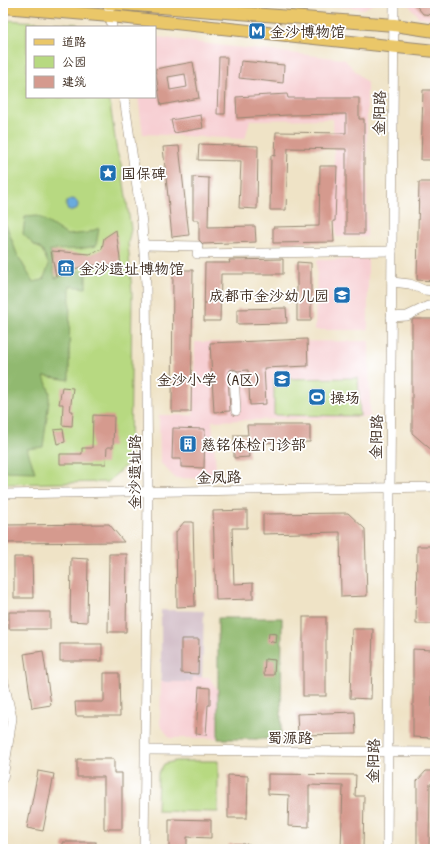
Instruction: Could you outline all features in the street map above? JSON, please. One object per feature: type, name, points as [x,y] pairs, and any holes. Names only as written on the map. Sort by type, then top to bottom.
[{"type":"main road","points":[[108,3],[394,25],[435,31]]},
{"type":"main road","points":[[3,7],[111,21],[435,51]]},
{"type":"street","points":[[108,3],[111,21]]},
{"type":"street","name":"金阳路","points":[[386,849],[394,3]]},
{"type":"street","name":"金沙遗址路","points":[[124,98],[142,223],[146,284],[148,492],[144,849]]},
{"type":"street","points":[[144,245],[198,246],[197,254],[392,251]]},
{"type":"street","points":[[392,282],[410,284],[424,290],[435,291]]},
{"type":"street","points":[[391,317],[407,316],[428,306],[435,306]]},
{"type":"street","points":[[234,375],[236,411]]},
{"type":"street","name":"金凤路","points":[[3,494],[435,487]]},
{"type":"street","points":[[3,678],[12,718],[3,778]]},
{"type":"street","name":"蜀源路","points":[[146,750],[435,752]]},
{"type":"shaded area","points":[[306,3],[375,3],[364,9]]},
{"type":"shaded area","points":[[407,3],[435,3],[435,19],[419,17]]},
{"type":"shaded area","points":[[158,37],[344,59],[367,83],[367,237],[336,237],[333,119],[250,120],[245,139],[143,134],[138,98],[156,98],[156,39]]},
{"type":"shaded area","name":"成都市金沙幼儿园","points":[[368,259],[368,330],[315,330],[317,260]]},
{"type":"shaded area","name":"金沙小学（A区）","points":[[369,341],[370,417],[212,421],[217,479],[175,478],[160,462],[159,415],[193,415],[195,342]]},
{"type":"shaded area","points":[[161,610],[204,611],[202,677],[193,677],[192,682],[161,682]]},
{"type":"shaded area","points":[[193,677],[209,677],[218,691],[217,738],[170,738],[160,725],[161,682],[192,682]]},
{"type":"green space","name":"金沙遗址博物馆","points":[[3,20],[77,24],[79,26],[26,26],[26,98],[109,98],[131,229],[128,243],[132,292],[130,461],[108,482],[3,484]]},
{"type":"green space","points":[[38,216],[67,235],[87,233],[99,228],[96,246],[79,249],[50,250],[55,278],[82,270],[86,274],[86,288],[70,286],[69,380],[44,376],[50,393],[43,447],[27,449],[35,472],[3,471],[3,220],[17,254],[33,282],[43,280],[49,265],[42,250],[33,244],[23,234],[25,217]]},
{"type":"green space","name":"操场","points":[[358,378],[360,416],[274,415],[274,379]]},
{"type":"green space","points":[[218,618],[282,618],[281,739],[218,739]]},
{"type":"green space","points":[[175,761],[218,761],[218,812],[157,811],[158,774],[164,764]]},
{"type":"water","points":[[70,199],[74,199],[78,205],[74,211],[70,211],[66,207],[66,203]]},
{"type":"building","points":[[414,3],[435,3],[435,15],[423,14]]},
{"type":"building","points":[[219,57],[227,57],[225,114],[217,114]]},
{"type":"building","points":[[241,61],[284,65],[283,83],[239,78]]},
{"type":"building","points":[[193,62],[199,98],[161,105],[156,69]],"holes":[[[185,74],[187,87],[170,90],[168,77]]]},
{"type":"building","points":[[423,90],[435,90],[435,160],[421,160]]},
{"type":"building","points":[[287,94],[288,98],[359,98],[359,119],[364,119],[364,234],[346,234],[346,149],[288,148],[286,210],[270,210],[271,155],[275,156],[276,132],[346,133],[346,114],[237,118],[236,97]]},
{"type":"building","points":[[201,115],[203,128],[174,133],[171,120]]},
{"type":"building","points":[[199,144],[258,146],[257,209],[239,208],[241,161],[198,160]]},
{"type":"building","points":[[179,146],[189,235],[172,237],[163,147]]},
{"type":"building","points":[[320,166],[337,166],[335,221],[333,221],[334,242],[273,243],[273,227],[319,226]]},
{"type":"building","points":[[193,177],[209,178],[208,227],[255,226],[256,242],[203,244],[199,240],[199,220],[193,220]]},
{"type":"building","points":[[419,182],[435,182],[435,281],[417,280]]},
{"type":"building","points":[[116,230],[121,266],[86,265],[56,276],[51,251],[90,254],[102,249],[104,238]]},
{"type":"building","points":[[283,259],[283,274],[221,274],[220,321],[204,321],[205,263],[230,263],[229,260]]},
{"type":"building","points":[[297,262],[311,263],[311,321],[297,321]]},
{"type":"building","points":[[173,270],[193,270],[191,412],[172,412]]},
{"type":"building","points":[[286,308],[287,323],[237,324],[237,309]]},
{"type":"building","points":[[435,319],[435,453],[412,433],[412,320]]},
{"type":"building","points":[[307,339],[308,366],[264,368],[266,404],[250,405],[248,370],[238,371],[233,369],[230,370],[228,375],[230,411],[214,412],[210,343]]},
{"type":"building","points":[[62,387],[73,388],[70,411],[73,411],[72,426],[62,425],[63,404],[59,404]]},
{"type":"building","points":[[93,415],[114,416],[113,447],[107,447],[106,464],[60,464],[60,454],[82,454],[82,448],[92,448]]},
{"type":"building","points":[[247,425],[310,425],[310,442],[248,443],[249,457],[234,458],[234,435],[248,435]]},
{"type":"building","name":"慈铭体检门诊部","points":[[173,428],[205,429],[204,468],[181,467],[181,459],[172,459]]},
{"type":"building","points":[[63,429],[65,442],[57,444],[54,430]]},
{"type":"building","points":[[247,510],[247,528],[232,528],[234,584],[253,583],[253,599],[216,600],[213,511]]},
{"type":"building","points":[[348,513],[365,529],[367,596],[341,597],[340,532],[263,534],[263,514]]},
{"type":"building","points":[[184,522],[193,522],[195,606],[177,607],[176,532]]},
{"type":"building","points":[[109,524],[124,542],[3,543],[3,525]]},
{"type":"building","points":[[417,546],[435,546],[434,624],[416,624]]},
{"type":"building","points":[[109,554],[127,554],[126,632],[108,632]]},
{"type":"building","points":[[14,557],[32,557],[33,598],[14,598]]},
{"type":"building","points":[[71,558],[88,559],[87,622],[70,621]]},
{"type":"building","points":[[9,612],[50,612],[50,629],[9,629]]},
{"type":"building","points":[[303,617],[326,617],[326,696],[303,696]]},
{"type":"building","points":[[352,629],[373,629],[371,699],[350,698]]},
{"type":"building","points":[[269,633],[277,634],[276,643],[268,641]]},
{"type":"building","points":[[181,639],[199,639],[198,674],[181,673]]},
{"type":"building","points":[[60,644],[102,644],[102,661],[60,661]]},
{"type":"building","points":[[413,649],[432,650],[432,738],[413,737]]},
{"type":"building","points":[[43,651],[51,705],[32,708],[24,654]]},
{"type":"building","points":[[265,659],[275,660],[274,675],[264,675]]},
{"type":"building","points":[[104,673],[119,673],[120,716],[76,716],[75,702],[104,702]]},
{"type":"building","points":[[199,687],[210,688],[210,705],[208,705],[206,735],[196,734]]},
{"type":"building","points":[[355,712],[356,734],[298,735],[297,714]]},
{"type":"building","points":[[77,759],[114,759],[114,773],[122,773],[122,829],[104,829],[104,777],[77,777]]},
{"type":"building","points":[[38,771],[54,774],[43,831],[27,828]]},
{"type":"building","points":[[426,771],[435,771],[435,784],[430,784],[429,849],[417,849],[417,781]]},
{"type":"building","points":[[268,774],[356,775],[355,796],[364,796],[363,849],[341,849],[343,786],[309,785],[309,827],[288,826],[289,795],[268,794]]},
{"type":"building","points":[[228,775],[248,776],[247,818],[228,818]]},
{"type":"building","points":[[169,819],[211,820],[211,838],[187,837],[187,849],[169,849]]},
{"type":"building","points":[[63,842],[96,842],[96,849],[63,849]]},
{"type":"building","points":[[229,844],[249,844],[249,849],[229,849]]},
{"type":"place","name":"金沙博物馆","points":[[257,31]]},
{"type":"place","name":"国保碑","points":[[108,173]]},
{"type":"place","name":"金沙遗址博物馆","points":[[66,268]]},
{"type":"place","name":"成都市金沙幼儿园","points":[[342,295]]},
{"type":"place","name":"金沙小学（A区）","points":[[282,379]]},
{"type":"place","name":"操场","points":[[317,397]]},
{"type":"place","name":"慈铭体检门诊部","points":[[188,444]]}]
